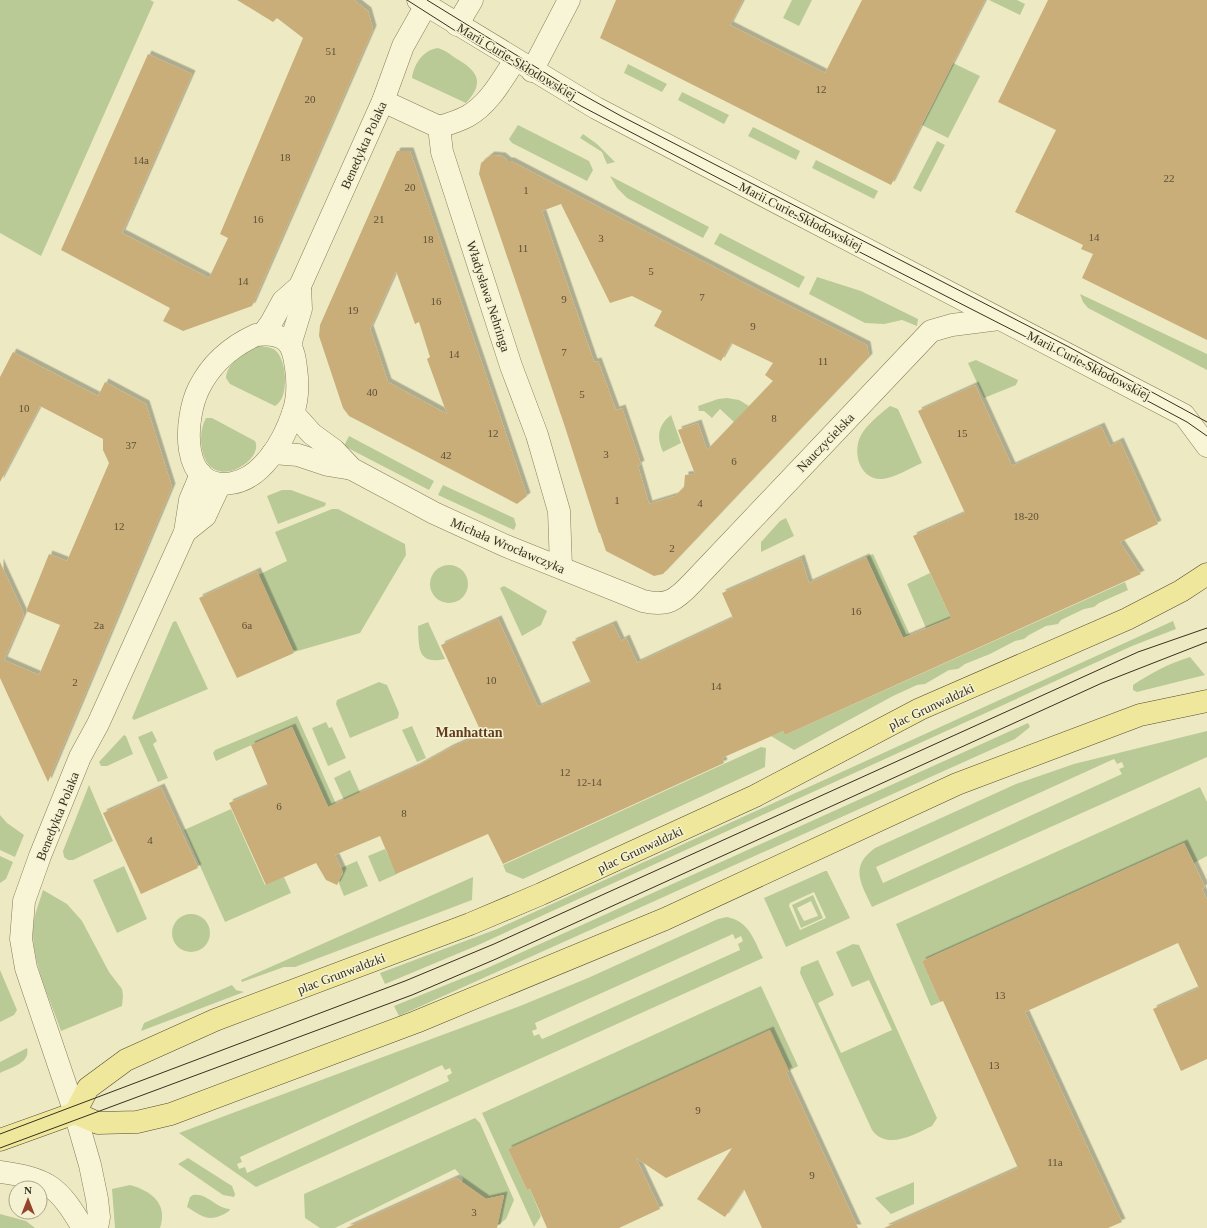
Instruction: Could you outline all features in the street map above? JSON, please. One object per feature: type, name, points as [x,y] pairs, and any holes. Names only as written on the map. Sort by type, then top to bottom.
[{"type":"main road","name":"plac Grunwaldzki","points":[[75,1113],[88,1088],[126,1060],[215,1020],[463,926],[541,894],[755,796],[920,709],[1127,619],[1181,591],[1207,574]]},
{"type":"main road","points":[[0,1140],[75,1113],[98,1122],[137,1122],[171,1114],[416,1022],[666,919],[957,784],[1140,715],[1207,701]]},
{"type":"street","points":[[457,25],[472,0]]},
{"type":"street","points":[[383,101],[439,127],[462,119],[475,111],[524,65],[569,0]]},
{"type":"street","name":"Marii Curie-Skłodowskiej","points":[[422,2],[457,25],[619,121],[1184,415],[1207,416]]},
{"type":"street","name":"Benedykta Polaka","points":[[263,334],[272,323],[283,301],[300,286],[383,101],[403,46],[422,2]]},
{"type":"street","name":"Władysława Nehringa","points":[[439,127],[442,152],[511,366],[537,435],[559,511],[561,567]]},
{"type":"street","name":"Benedykta Polaka","points":[[290,345],[301,309],[300,286]]},
{"type":"street","name":"Nauczycielska","points":[[670,601],[682,594],[818,448],[930,331],[952,325],[998,319]]},
{"type":"street","points":[[263,334],[279,336],[290,345],[295,360],[297,390],[293,413],[273,452],[263,464],[244,479],[235,482],[220,484],[201,474],[195,467],[191,457],[188,432],[192,404],[199,387],[215,365],[234,348],[256,335],[263,334]]},
{"type":"street","name":"Michała Wrocławczyka","points":[[293,413],[312,434],[334,450],[352,469],[434,513],[506,546],[643,601],[658,605],[670,601]]},
{"type":"street","name":"Marii Curie-Skłodowskiej","points":[[1184,415],[1207,446]]},
{"type":"street","name":"Michała Wrocławczyka","points":[[273,452],[298,455],[328,465],[352,469]]},
{"type":"street","name":"Benedykta Polaka","points":[[97,1228],[99,1217],[96,1191],[75,1113],[26,968],[22,943],[24,901],[32,877],[80,757],[98,724],[185,532],[190,500],[201,474]]},
{"type":"street","name":"Benedykta Polaka","points":[[185,532],[205,516],[220,484]]},
{"type":"street","points":[[0,1172],[29,1177],[52,1187],[68,1203],[83,1228]]},
{"type":"green space","points":[[0,0],[150,0],[154,2],[41,256],[0,233]]},
{"type":"green space","points":[[792,0],[812,0],[799,26],[783,18]]},
{"type":"green space","points":[[989,0],[1017,0],[1025,4],[1020,15]]},
{"type":"green space","points":[[438,48],[446,51],[470,68],[474,73],[477,83],[476,89],[466,103],[412,78],[420,58],[433,49]]},
{"type":"green space","points":[[953,63],[980,76],[948,138],[922,125]]},
{"type":"green space","points":[[628,64],[667,84],[662,92],[624,73]]},
{"type":"green space","points":[[682,92],[729,115],[724,124],[678,100]]},
{"type":"green space","points":[[518,125],[589,161],[593,170],[587,181],[512,143],[509,139]]},
{"type":"green space","points":[[753,127],[800,151],[796,160],[748,136]]},
{"type":"green space","points":[[583,134],[597,144],[615,162],[607,164],[602,152],[580,138]]},
{"type":"green space","points":[[937,141],[945,145],[921,192],[913,188]]},
{"type":"green space","points":[[816,160],[878,191],[874,199],[812,168]]},
{"type":"green space","points":[[610,176],[709,227],[703,238],[627,198],[617,188]]},
{"type":"green space","points":[[720,233],[805,277],[799,288],[714,244]]},
{"type":"green space","points":[[817,277],[861,291],[918,319],[917,326],[902,320],[884,324],[865,323],[809,294]]},
{"type":"green space","points":[[1080,294],[1207,354],[1207,370],[1088,308],[1083,302]]},
{"type":"green space","points":[[260,346],[274,349],[283,364],[285,380],[283,396],[280,402],[275,406],[230,384],[226,378],[230,367],[238,358]]},
{"type":"green space","points":[[976,360],[1018,380],[1016,385],[984,398],[968,363]]},
{"type":"green space","points":[[727,398],[739,400],[749,406],[734,422],[720,409],[712,418],[704,411],[699,411],[698,406],[718,399]]},
{"type":"green space","points":[[890,406],[898,409],[922,463],[892,477],[882,479],[874,478],[862,469],[859,462],[857,454],[859,439],[875,418]]},
{"type":"green space","points":[[671,415],[681,443],[663,452],[659,441],[659,436],[663,423]]},
{"type":"green space","points":[[206,418],[212,418],[255,441],[256,449],[252,457],[245,464],[236,469],[225,472],[215,470],[207,463],[201,441],[201,433]]},
{"type":"green space","points":[[349,436],[434,481],[429,490],[344,446]]},
{"type":"green space","points":[[443,485],[514,518],[516,525],[514,530],[438,495]]},
{"type":"green space","points":[[282,490],[291,490],[326,503],[325,506],[278,524],[267,496]]},
{"type":"green space","points":[[332,509],[338,509],[405,544],[406,555],[360,633],[294,652],[258,575],[287,561],[275,532]]},
{"type":"green space","points":[[786,518],[794,536],[761,552],[761,542],[780,521]]},
{"type":"green space","points":[[873,554],[910,635],[903,638],[866,557]]},
{"type":"green space","points":[[449,565],[459,568],[465,574],[468,584],[465,594],[459,600],[449,603],[439,600],[433,594],[430,584],[433,574],[439,568]]},
{"type":"green space","points":[[930,573],[951,618],[926,628],[907,584]]},
{"type":"green space","points":[[1125,582],[1128,590],[1099,603],[1094,607],[1084,609],[1061,620],[1058,624],[1046,626],[1024,639],[1015,641],[990,654],[965,664],[958,669],[949,670],[925,684],[917,685],[893,696],[794,750],[771,736],[783,731],[785,735]]},
{"type":"green space","points":[[504,586],[547,611],[541,625],[522,636],[500,588]]},
{"type":"green space","points":[[176,621],[208,689],[134,720],[132,718],[173,622]]},
{"type":"green space","points":[[1173,621],[1176,629],[1132,646],[476,946],[385,984],[380,973],[497,929]]},
{"type":"green space","points":[[428,622],[445,659],[429,659],[424,657],[421,653],[418,626]]},
{"type":"green space","points":[[1190,657],[1205,675],[1137,692],[1133,690],[1133,685],[1147,676],[1168,665]]},
{"type":"green space","points":[[379,682],[387,685],[399,713],[398,718],[350,738],[336,704],[337,700]]},
{"type":"green space","points":[[297,716],[345,824],[329,809],[292,727],[216,761],[213,753],[215,750]]},
{"type":"green space","points":[[326,722],[329,728],[332,727],[346,758],[328,766],[312,728]]},
{"type":"green space","points":[[1028,723],[1030,727],[1015,739],[399,1016],[394,1006],[485,969]]},
{"type":"green space","points":[[412,726],[426,758],[417,762],[402,730]]},
{"type":"green space","points":[[152,731],[157,741],[153,744],[168,778],[158,782],[138,737]]},
{"type":"green space","points":[[1207,731],[1207,757],[872,907],[861,883],[860,869],[862,862],[867,855],[875,848],[1016,784],[1074,764]],"holes":[[[1114,759],[1117,764],[1122,762],[1124,767],[1119,769],[1122,774],[883,883],[876,867]]]},
{"type":"green space","points":[[124,735],[126,736],[133,754],[107,766],[101,766],[99,762]]},
{"type":"green space","points":[[761,747],[766,748],[765,767],[523,879],[506,872],[503,865]]},
{"type":"green space","points":[[350,770],[378,833],[362,840],[334,778]]},
{"type":"green space","points":[[89,785],[113,841],[73,860],[68,860],[64,857],[63,851]]},
{"type":"green space","points":[[1200,787],[1207,802],[1207,856],[1194,863],[1184,843],[922,961],[940,1002],[931,1006],[896,924]]},
{"type":"green space","points":[[231,809],[265,885],[284,877],[291,893],[225,922],[184,830]]},
{"type":"green space","points":[[0,815],[7,823],[24,835],[15,857],[0,850]]},
{"type":"green space","points":[[385,849],[397,874],[379,882],[368,856]]},
{"type":"green space","points":[[0,856],[13,862],[6,879],[0,883]]},
{"type":"green space","points":[[357,861],[368,886],[344,896],[338,881],[343,874],[341,868]]},
{"type":"green space","points":[[124,866],[147,919],[117,933],[93,880]]},
{"type":"green space","points":[[827,871],[850,918],[786,947],[764,898]],"holes":[[[814,892],[826,918],[800,930],[789,906],[790,903]]]},
{"type":"green space","points":[[473,877],[472,900],[295,967],[284,967],[242,982],[241,980]]},
{"type":"green space","points":[[43,890],[67,904],[82,921],[109,972],[122,989],[123,996],[122,1006],[61,1031],[41,976],[34,947],[34,920]]},
{"type":"green space","points":[[813,895],[823,918],[801,928],[792,905]],"holes":[[[811,901],[818,916],[804,921],[797,908]]]},
{"type":"green space","points":[[191,914],[201,917],[207,923],[210,933],[207,943],[201,949],[191,952],[181,949],[175,943],[172,933],[175,923],[181,917]]},
{"type":"green space","points":[[727,917],[734,919],[746,927],[763,958],[256,1187],[179,1133],[520,1006],[588,978],[718,919]],"holes":[[[733,934],[735,939],[741,936],[743,941],[738,944],[740,950],[547,1037],[542,1039],[539,1034],[534,1036],[532,1031],[537,1029],[535,1023]],[[442,1065],[445,1070],[450,1068],[452,1073],[447,1076],[449,1081],[247,1173],[245,1167],[239,1169],[237,1164],[242,1162],[240,1157]]]},
{"type":"green space","points":[[853,944],[859,945],[937,1118],[932,1126],[901,1139],[885,1139],[878,1136],[872,1130],[800,973],[801,967],[818,960],[834,995],[818,1003],[841,1053],[892,1030],[869,980],[852,987],[836,952]]},
{"type":"green space","points":[[0,970],[17,1010],[14,1015],[0,1022]]},
{"type":"green space","points":[[232,985],[236,990],[244,992],[141,1031],[144,1023]]},
{"type":"green space","points":[[761,986],[798,1066],[789,1071],[508,1149],[527,1190],[530,1189],[541,1216],[534,1227],[482,1113]]},
{"type":"green space","points":[[27,1048],[26,1058],[23,1061],[0,1073],[0,1062]]},
{"type":"green space","points":[[475,1118],[480,1123],[514,1200],[506,1219],[497,1226],[504,1195],[486,1199],[462,1182],[463,1178],[455,1169],[335,1228],[320,1228],[305,1218],[304,1194]]},
{"type":"green space","points":[[188,1158],[232,1186],[235,1194],[234,1197],[223,1195],[178,1164]]},
{"type":"green space","points":[[914,1182],[914,1204],[891,1214],[875,1198]]},
{"type":"green space","points":[[130,1185],[151,1195],[160,1205],[162,1220],[160,1228],[115,1228],[112,1189]]},
{"type":"green space","points":[[193,1195],[202,1196],[220,1206],[230,1209],[223,1215],[208,1218],[187,1207],[190,1197]]},
{"type":"green space","points":[[0,1214],[8,1216],[8,1220],[26,1221],[35,1228],[0,1228]]},
{"type":"building","points":[[237,0],[354,0],[368,11],[373,29],[252,306],[183,331],[163,321],[170,308],[61,250],[148,54],[192,74],[122,233],[209,278],[228,238],[220,234],[303,38],[277,18],[273,22]]},
{"type":"building","points":[[616,0],[743,0],[730,25],[825,73],[862,0],[985,0],[891,185],[600,38]]},
{"type":"building","points":[[1048,0],[1207,0],[1207,340],[1082,278],[1093,254],[1081,249],[1083,245],[1015,212],[1056,130],[998,102]]},
{"type":"building","points":[[397,151],[410,151],[527,496],[517,504],[349,416],[343,408],[319,336],[320,325]],"holes":[[[396,271],[415,324],[419,322],[430,357],[427,359],[447,414],[388,382],[370,329]]]},
{"type":"building","points":[[491,155],[502,156],[508,161],[511,161],[867,345],[869,357],[663,574],[654,576],[606,551],[479,174],[481,163]],"holes":[[[561,204],[610,303],[632,296],[662,311],[654,326],[721,361],[731,343],[773,363],[765,375],[773,381],[707,450],[698,423],[678,430],[695,474],[685,475],[684,487],[675,496],[649,504],[638,466],[641,464],[622,408],[616,410],[598,361],[594,362],[542,211]]]},
{"type":"building","points":[[13,352],[98,396],[105,382],[146,404],[172,487],[48,782],[0,678],[0,562],[24,614],[4,660],[39,675],[60,625],[26,611],[49,554],[67,561],[109,463],[103,450],[103,439],[40,406],[0,482],[0,377]]},
{"type":"building","points":[[975,385],[1012,466],[1101,426],[1110,446],[1120,441],[1158,524],[1120,542],[1141,574],[785,735],[783,731],[722,758],[724,763],[503,864],[488,834],[396,874],[380,836],[335,855],[343,872],[337,885],[326,880],[316,863],[266,885],[229,803],[268,786],[251,745],[292,727],[328,807],[416,767],[450,748],[482,734],[441,645],[498,619],[538,707],[591,683],[572,642],[613,624],[621,641],[626,638],[637,663],[733,618],[722,593],[801,558],[809,583],[866,557],[903,638],[951,618],[913,536],[965,513],[918,411]]},
{"type":"building","points":[[257,571],[294,653],[237,678],[199,598]]},
{"type":"building","points":[[161,787],[198,868],[141,894],[103,813]]},
{"type":"building","points":[[1184,843],[1205,887],[1202,889],[1207,900],[1207,1059],[1181,1071],[1153,1009],[1199,988],[1178,943],[1025,1012],[1122,1222],[1108,1228],[884,1228],[1018,1168],[943,1001],[940,1002],[922,961]]},
{"type":"building","points":[[770,1030],[789,1071],[786,1072],[858,1228],[762,1228],[744,1189],[725,1217],[697,1199],[732,1148],[666,1178],[636,1158],[660,1209],[619,1228],[547,1228],[530,1189],[527,1190],[508,1149]]},
{"type":"building","points":[[456,1178],[486,1199],[504,1195],[497,1228],[346,1228]]},
{"type":"tram line","points":[[407,0],[476,44],[581,106],[844,244],[1071,360],[1187,422],[1207,436]]},
{"type":"tram line","points":[[427,0],[560,82],[621,116],[1069,347],[1207,422]]},
{"type":"tram line","points":[[0,1134],[405,981],[494,944],[1138,652],[1207,628]]},
{"type":"tram line","points":[[0,1148],[412,995],[496,959],[1102,683],[1207,642]]},
{"type":"district","name":"Manhattan","points":[[469,732]]}]
